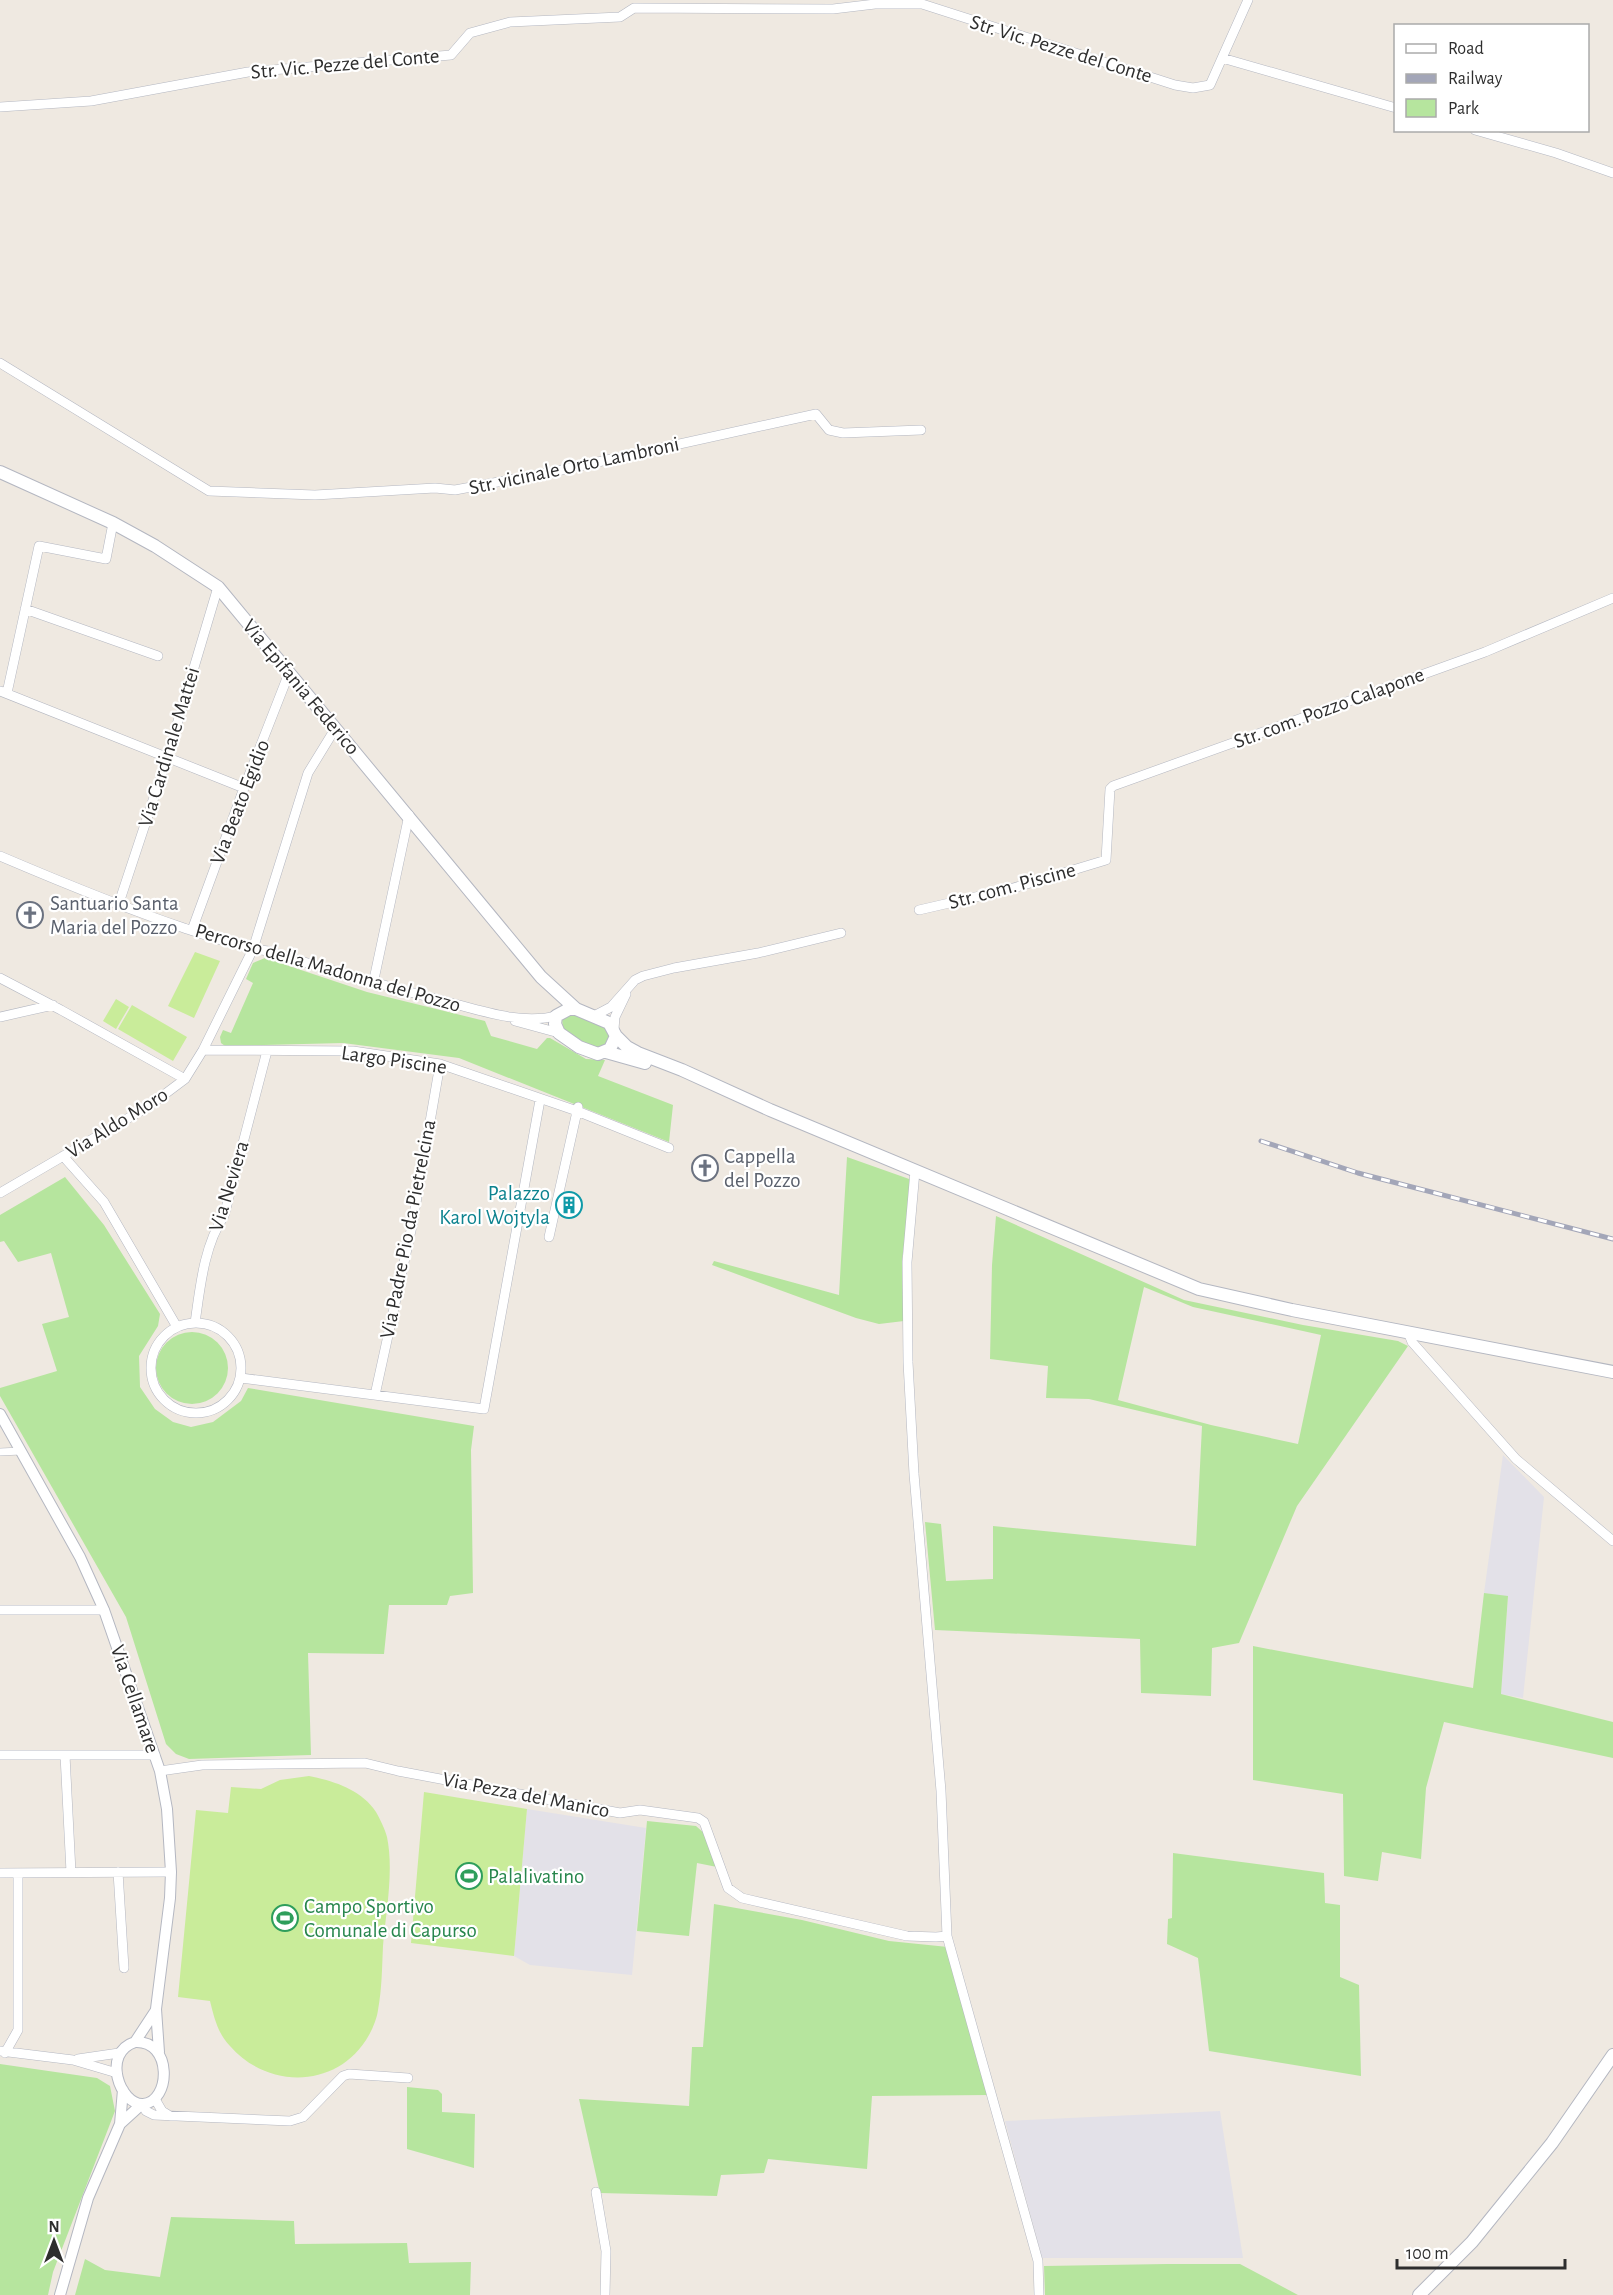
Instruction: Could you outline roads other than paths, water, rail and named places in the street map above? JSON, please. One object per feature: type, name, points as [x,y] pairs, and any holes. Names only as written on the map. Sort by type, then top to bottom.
[{"type":"main road","name":"Via Epifania Federico","points":[[0,472],[113,523],[155,546],[218,587],[541,976],[576,1009]]},
{"type":"main road","name":"Via Epifania Federico","points":[[541,976],[554,999],[557,1015],[555,1024],[559,1033]]},
{"type":"main road","points":[[557,1015],[563,1011],[576,1009],[594,1016],[609,1023],[627,1047],[638,1053],[1199,1289],[1613,1372]]},
{"type":"main road","points":[[559,1033],[588,1052],[598,1054],[606,1052],[701,1079]]},
{"type":"main road","points":[[606,1052],[614,1043],[615,1033]]},
{"type":"main road","points":[[1419,2295],[1479,2233],[1552,2143],[1613,2055]]},
{"type":"street","points":[[1248,0],[1222,58],[1394,108]]},
{"type":"street","name":"Str. Vic. Pezze del Conte","points":[[0,107],[90,101],[248,72],[451,55],[470,33],[510,22],[620,17],[634,8],[833,9],[874,4],[922,4],[1193,88],[1210,85],[1222,58]]},
{"type":"street","points":[[1482,132],[1556,153],[1613,173]]},
{"type":"street","name":"Str. vicinale Orto Lambroni","points":[[0,363],[209,490],[315,495],[435,488],[455,490],[557,471],[816,414],[829,430],[843,433],[921,430]]},
{"type":"street","points":[[113,523],[106,559],[39,546],[3,692],[244,788]]},
{"type":"street","name":"Via Cardinale Mattei","points":[[118,906],[167,758],[218,587]]},
{"type":"street","name":"Str. com. Pozzo Calapone","points":[[1106,860],[1110,789],[1113,786],[1485,652],[1613,598]]},
{"type":"street","points":[[25,609],[158,656]]},
{"type":"street","name":"Via Beato Egidio","points":[[192,930],[289,673]]},
{"type":"street","name":"Via Aldo Moro","points":[[0,1193],[149,1106],[185,1079],[203,1050],[228,996],[254,949],[308,773],[335,729]]},
{"type":"street","points":[[373,984],[409,815]]},
{"type":"street","name":"Percorso della Madonna del Pozzo","points":[[0,856],[118,906],[192,930],[373,984],[490,1012]]},
{"type":"street","name":"Str. com. Piscine","points":[[919,910],[1010,889],[1106,860]]},
{"type":"street","points":[[615,1033],[615,1017],[627,992],[635,980],[644,976],[674,968],[758,953],[841,933]]},
{"type":"street","points":[[0,978],[185,1079]]},
{"type":"street","points":[[594,1016],[611,1007],[627,992]]},
{"type":"street","points":[[0,1017],[52,1005]]},
{"type":"street","points":[[490,1012],[537,1020],[557,1015]]},
{"type":"street","points":[[490,1012],[559,1033]]},
{"type":"street","name":"Largo Piscine","points":[[203,1050],[353,1051],[440,1064],[489,1079],[540,1100],[577,1109],[669,1148]]},
{"type":"street","name":"Via Neviera","points":[[195,1323],[199,1291],[215,1229],[224,1216],[267,1051]]},
{"type":"street","name":"Via Padre Pio da Pietrelcina","points":[[375,1395],[412,1226],[440,1064]]},
{"type":"street","points":[[241,1378],[484,1409],[540,1100]]},
{"type":"street","points":[[549,1237],[577,1109]]},
{"type":"street","points":[[63,1156],[105,1202],[177,1327]]},
{"type":"street","points":[[915,1171],[907,1262],[908,1362],[914,1474],[941,1791],[947,1936],[1038,2260],[1039,2295]]},
{"type":"street","points":[[195,1323],[208,1324],[221,1330],[231,1339],[242,1364],[241,1378],[235,1392],[225,1404],[211,1411],[196,1414],[180,1411],[167,1404],[157,1392],[151,1378],[150,1362],[155,1348],[164,1335],[177,1327],[195,1323]]},
{"type":"street","points":[[1408,1332],[1412,1342],[1516,1459],[1613,1540]]},
{"type":"street","name":"Via Cellamare","points":[[0,1414],[80,1557],[104,1610],[160,1771],[167,1809],[171,1872],[166,1941],[156,2009],[159,2052],[163,2064],[162,2084],[155,2099]]},
{"type":"street","points":[[0,1452],[21,1452]]},
{"type":"street","points":[[0,1611],[104,1610]]},
{"type":"street","points":[[0,1755],[155,1755]]},
{"type":"street","points":[[65,1755],[71,1872]]},
{"type":"street","name":"Via Pezza del Manico","points":[[160,1771],[202,1766],[366,1763],[620,1813],[640,1810],[698,1818],[704,1822],[728,1888],[742,1898],[907,1936],[947,1936]]},
{"type":"street","points":[[0,1872],[171,1872]]},
{"type":"street","points":[[18,1872],[18,2030],[2,2052],[73,2060],[117,2073]]},
{"type":"street","points":[[118,1872],[124,1968]]},
{"type":"street","name":"Via Cellamare","points":[[119,2053],[123,2048],[135,2042],[156,2009]]},
{"type":"street","points":[[135,2042],[149,2043],[159,2052]]},
{"type":"street","points":[[73,2060],[119,2053],[117,2073],[129,2099],[142,2104],[154,2115],[170,2116],[290,2121],[303,2117],[343,2076],[349,2074],[408,2078]]},
{"type":"street","points":[[60,2295],[88,2198],[120,2124],[123,2090]]},
{"type":"street","points":[[120,2124],[142,2104],[155,2099],[162,2111],[170,2116]]},
{"type":"street","points":[[596,2192],[606,2251],[605,2295]]},
{"type":"railway","points":[[1261,1141],[1358,1173],[1613,1239]]},
{"type":"place","name":"Santuario Santa Maria del Pozzo","points":[[30,915]]},
{"type":"place","name":"Cappella del Pozzo","points":[[705,1168]]},
{"type":"place","name":"Palazzo Karol Wojtyla","points":[[569,1205]]},
{"type":"place","name":"Palalivatino","points":[[469,1876]]},
{"type":"place","name":"Campo Sportivo Comunale di Capurso","points":[[285,1918]]}]
